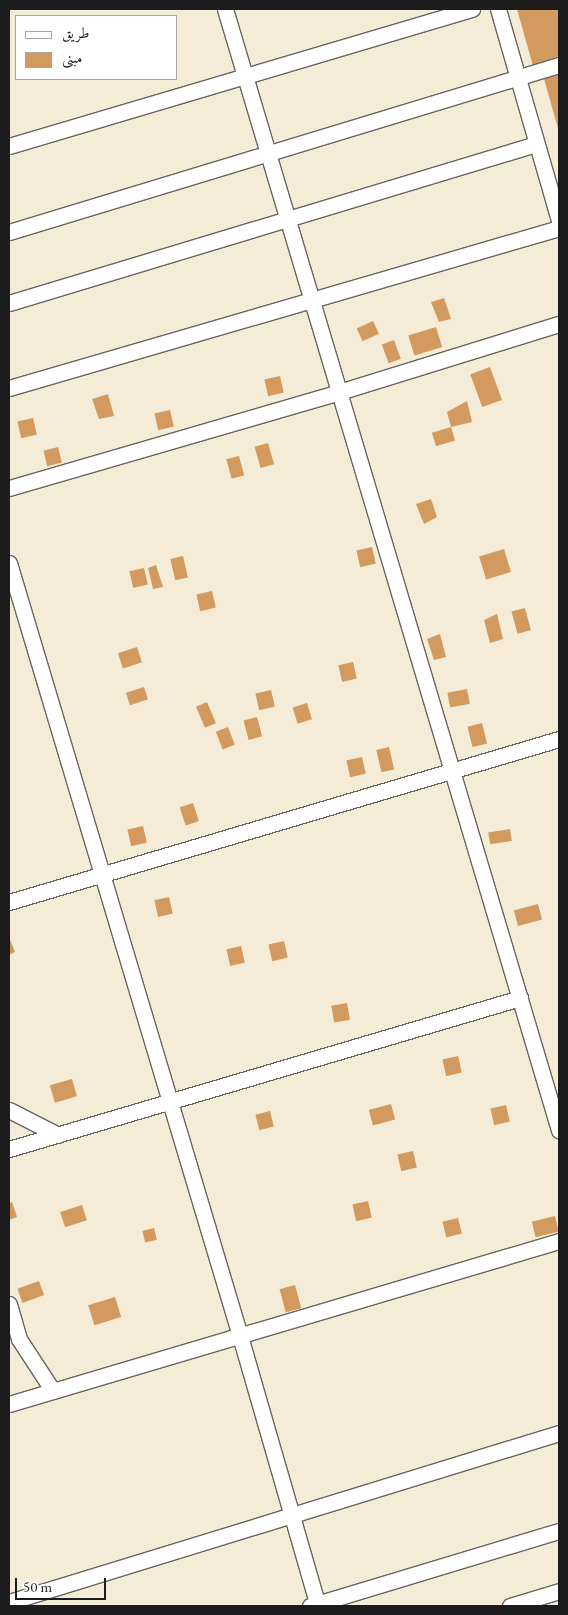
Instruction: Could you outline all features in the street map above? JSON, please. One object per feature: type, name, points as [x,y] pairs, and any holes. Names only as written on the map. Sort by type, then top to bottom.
[{"type":"street","points":[[225,9],[559,1130]]},
{"type":"street","points":[[9,146],[472,9]]},
{"type":"street","points":[[498,9],[536,144],[552,170],[559,221]]},
{"type":"street","points":[[9,232],[559,64]]},
{"type":"street","points":[[9,303],[536,144]]},
{"type":"street","points":[[9,388],[559,228]]},
{"type":"street","points":[[9,488],[339,392],[559,324]]},
{"type":"street","points":[[9,563],[240,1336],[315,1606],[559,1531]]},
{"type":"street","points":[[9,902],[559,739]]},
{"type":"street","points":[[9,1149],[520,998]]},
{"type":"street","points":[[9,1110],[58,1135]]},
{"type":"street","points":[[9,1404],[559,1241]]},
{"type":"street","points":[[9,1304],[19,1340],[53,1391]]},
{"type":"street","points":[[9,1602],[559,1433]]},
{"type":"street","points":[[510,1606],[559,1591]]},
{"type":"building","points":[[517,9],[559,9],[559,56],[533,66]]},
{"type":"building","points":[[559,70],[559,132],[543,75]]},
{"type":"building","points":[[444,298],[451,319],[439,322],[431,302]]},
{"type":"building","points":[[373,321],[379,334],[363,341],[357,329]]},
{"type":"building","points":[[436,327],[442,347],[414,356],[408,335]]},
{"type":"building","points":[[394,340],[401,359],[389,363],[382,344]]},
{"type":"building","points":[[490,367],[502,400],[482,407],[470,374]]},
{"type":"building","points":[[280,376],[284,393],[268,396],[264,380]]},
{"type":"building","points":[[108,394],[114,416],[99,419],[92,399]]},
{"type":"building","points":[[467,401],[472,422],[451,427],[447,412]]},
{"type":"building","points":[[170,410],[174,427],[158,430],[154,414]]},
{"type":"building","points":[[33,418],[37,435],[21,438],[17,422]]},
{"type":"building","points":[[451,427],[455,440],[436,446],[432,433]]},
{"type":"building","points":[[268,443],[274,464],[261,468],[255,447]]},
{"type":"building","points":[[58,447],[62,463],[47,466],[43,451]]},
{"type":"building","points":[[239,456],[244,475],[232,479],[226,459]]},
{"type":"building","points":[[431,499],[437,517],[424,524],[416,504]]},
{"type":"building","points":[[372,547],[376,564],[360,567],[356,551]]},
{"type":"building","points":[[504,549],[511,572],[486,580],[479,557]]},
{"type":"building","points":[[183,556],[188,577],[175,580],[170,559]]},
{"type":"building","points":[[156,565],[163,587],[153,589],[148,568]]},
{"type":"building","points":[[144,568],[148,585],[133,588],[129,571]]},
{"type":"building","points":[[212,591],[216,608],[200,611],[196,595]]},
{"type":"building","points":[[525,608],[531,630],[517,634],[511,612]]},
{"type":"building","points":[[497,614],[503,639],[490,643],[484,620]]},
{"type":"building","points":[[440,634],[446,657],[434,660],[427,639]]},
{"type":"building","points":[[137,647],[142,662],[123,668],[118,653]]},
{"type":"building","points":[[353,662],[357,679],[342,682],[338,665]]},
{"type":"building","points":[[144,687],[148,699],[130,705],[126,693]]},
{"type":"building","points":[[467,689],[470,704],[450,708],[447,693]]},
{"type":"building","points":[[271,690],[275,707],[259,710],[255,694]]},
{"type":"building","points":[[207,702],[216,723],[205,728],[196,707]]},
{"type":"building","points":[[307,703],[312,719],[298,724],[293,707]]},
{"type":"building","points":[[257,717],[262,736],[249,740],[243,721]]},
{"type":"building","points":[[482,723],[487,743],[473,747],[467,727]]},
{"type":"building","points":[[228,727],[235,745],[223,749],[216,732]]},
{"type":"building","points":[[389,747],[394,769],[382,772],[376,750]]},
{"type":"building","points":[[362,757],[366,774],[350,777],[346,761]]},
{"type":"building","points":[[193,803],[199,821],[186,825],[180,807]]},
{"type":"building","points":[[143,826],[147,843],[131,846],[127,830]]},
{"type":"building","points":[[510,829],[512,841],[490,844],[488,832]]},
{"type":"building","points":[[169,897],[173,914],[158,917],[154,900]]},
{"type":"building","points":[[538,904],[542,919],[518,926],[514,910]]},
{"type":"building","points":[[9,937],[15,952],[9,955]]},
{"type":"building","points":[[284,941],[288,958],[272,961],[268,945]]},
{"type":"building","points":[[241,946],[245,963],[230,966],[226,949]]},
{"type":"building","points":[[347,1003],[350,1020],[334,1023],[331,1006]]},
{"type":"building","points":[[458,1056],[462,1073],[446,1076],[442,1060]]},
{"type":"building","points":[[72,1079],[77,1096],[55,1103],[50,1085]]},
{"type":"building","points":[[391,1104],[395,1119],[373,1125],[369,1110]]},
{"type":"building","points":[[506,1105],[510,1122],[494,1125],[490,1109]]},
{"type":"building","points":[[270,1111],[274,1127],[259,1130],[255,1115]]},
{"type":"building","points":[[413,1151],[417,1168],[401,1171],[397,1155]]},
{"type":"building","points":[[368,1201],[372,1218],[356,1221],[352,1205]]},
{"type":"building","points":[[12,1202],[17,1217],[9,1220],[9,1203]]},
{"type":"building","points":[[82,1205],[87,1220],[65,1227],[60,1212]]},
{"type":"building","points":[[555,1216],[559,1232],[536,1237],[532,1222]]},
{"type":"building","points":[[458,1218],[462,1234],[446,1237],[442,1222]]},
{"type":"building","points":[[154,1228],[157,1240],[145,1243],[142,1231]]},
{"type":"building","points":[[39,1281],[44,1295],[23,1303],[17,1289]]},
{"type":"building","points":[[295,1285],[301,1308],[286,1312],[280,1289]]},
{"type":"building","points":[[115,1297],[121,1317],[94,1325],[88,1305]]}]
